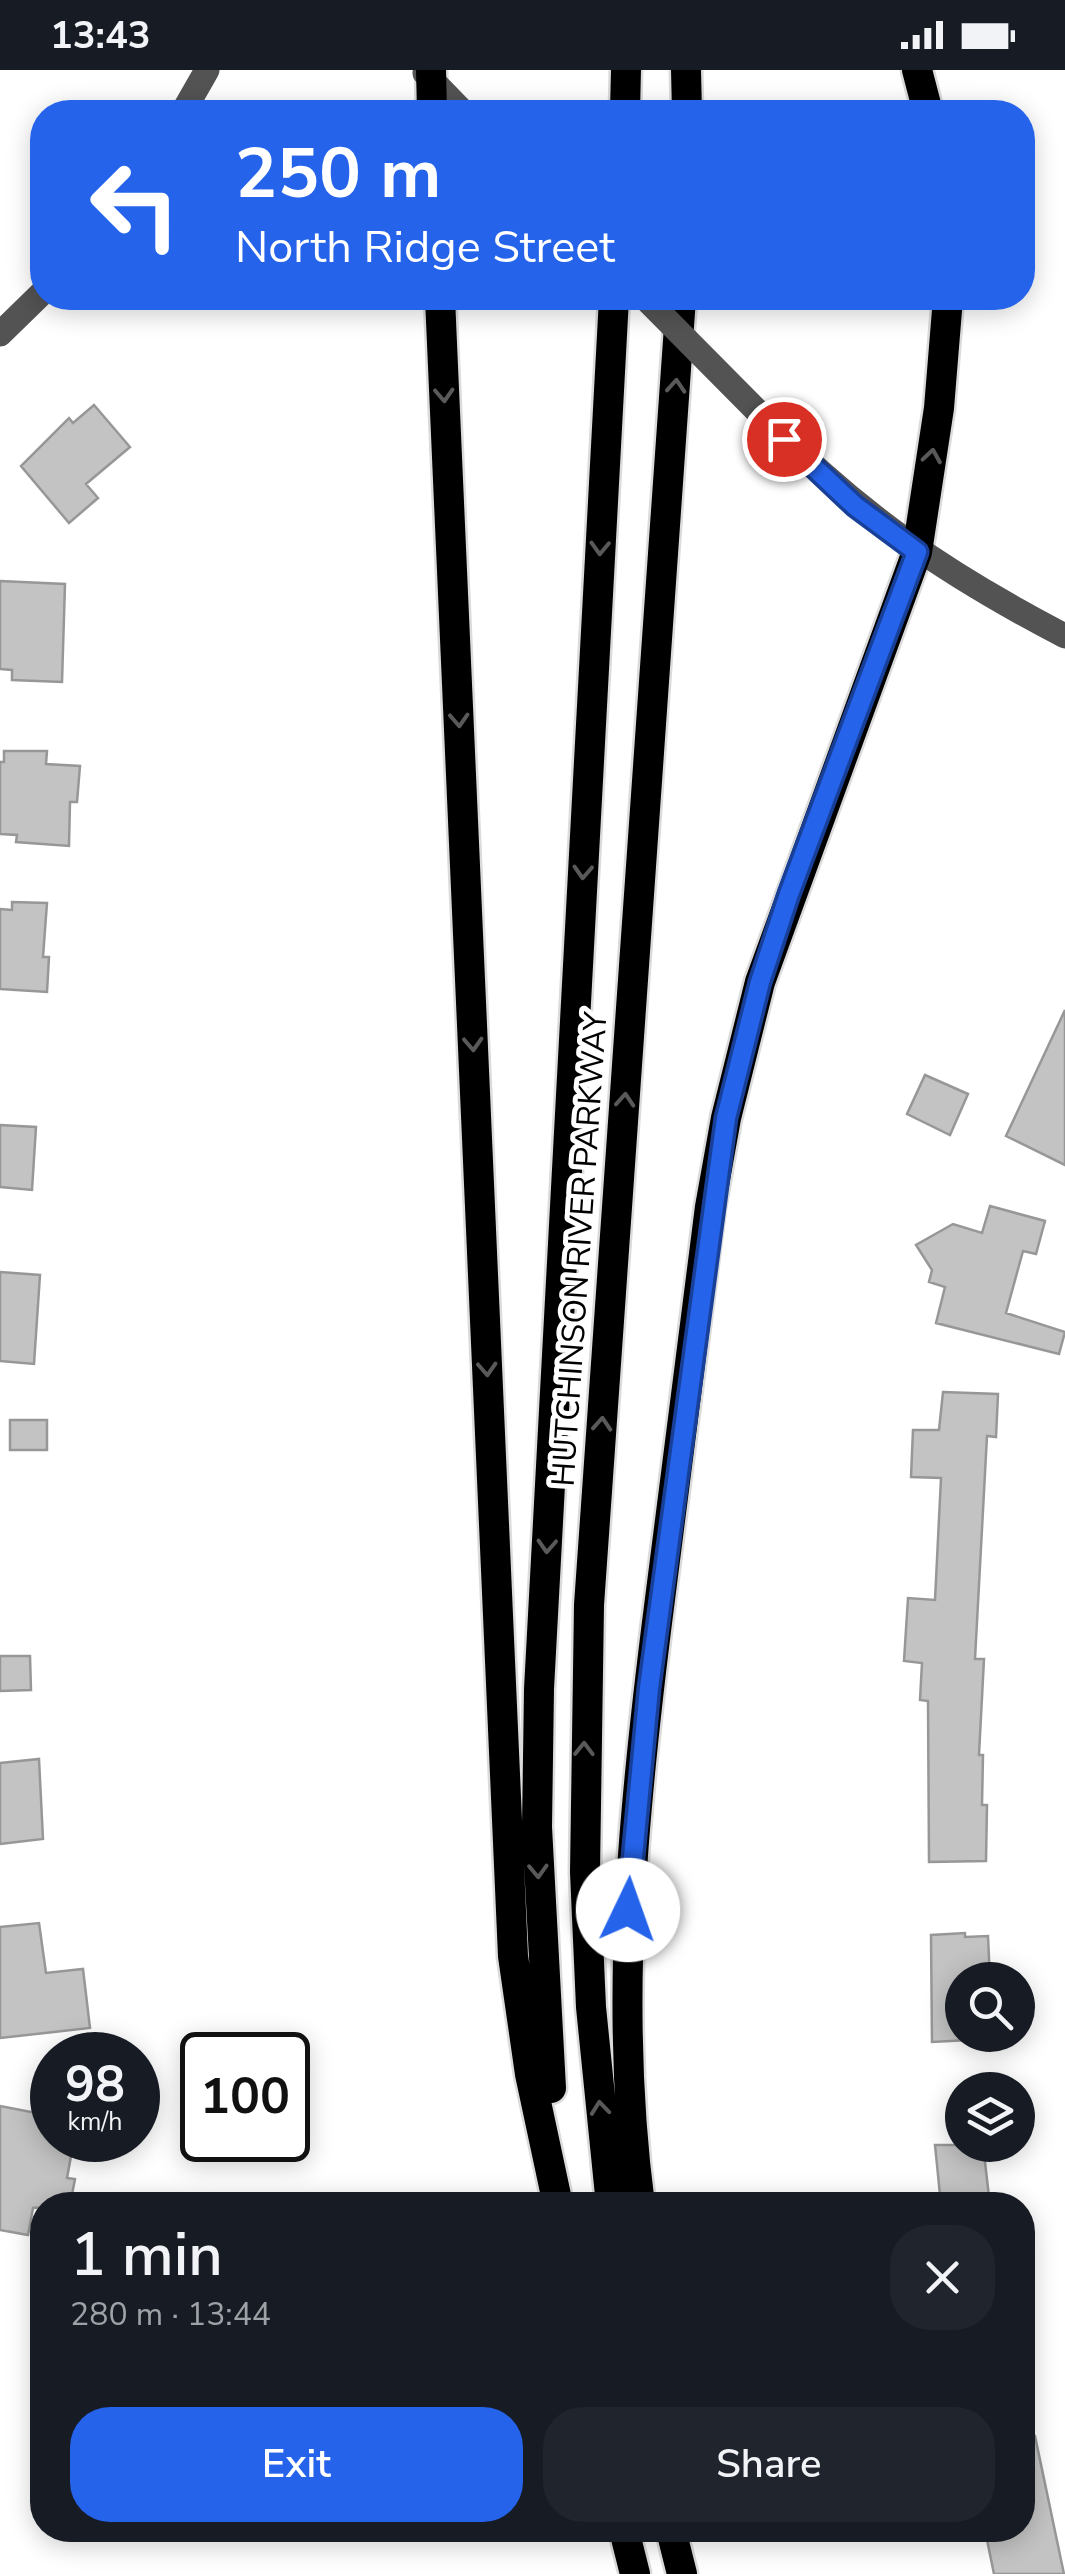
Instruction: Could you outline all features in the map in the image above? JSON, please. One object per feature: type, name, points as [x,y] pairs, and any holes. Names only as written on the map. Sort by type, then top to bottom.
[{"type":"highway","points":[[625,100],[626,70]]},
{"type":"highway","points":[[686,70],[687,100]]},
{"type":"highway","points":[[917,70],[925,100]]},
{"type":"highway","points":[[428,73],[431,100]]},
{"type":"highway","points":[[441,310],[513,1956],[530,2074],[558,2192]]},
{"type":"highway","name":"HUTCHINSON RIVER PARKWAY","points":[[560,2192],[542,1962],[539,1706],[613,310]]},
{"type":"highway","name":"HUTCHINSON RIVER PARKWAY","points":[[610,2192],[586,1922],[587,1655],[681,310]]},
{"type":"highway","points":[[639,2192],[626,2003],[634,1816],[718,1162],[760,982],[917,552],[939,408],[947,310]]},
{"type":"highway","points":[[627,2542],[635,2574]]},
{"type":"highway","points":[[674,2542],[682,2574]]},
{"type":"street","points":[[189,100],[202,72]]},
{"type":"street","points":[[428,73],[452,100]]},
{"type":"street","points":[[0,334],[30,305]]},
{"type":"street","points":[[657,310],[855,506],[917,552],[1065,636]]},
{"type":"building","points":[[94,405],[130,447],[86,484],[98,498],[69,523],[21,466],[69,418],[73,423]]},
{"type":"building","points":[[0,581],[65,584],[62,682],[12,680],[12,670],[0,669]]},
{"type":"building","points":[[4,751],[47,751],[46,764],[80,766],[77,802],[70,802],[69,846],[16,842],[17,835],[0,834],[0,762],[4,762]]},
{"type":"building","points":[[12,902],[47,903],[43,957],[49,957],[47,992],[0,989],[0,909],[12,910]]},
{"type":"building","points":[[1065,1010],[1065,1165],[1006,1136]]},
{"type":"building","points":[[925,1075],[968,1094],[950,1135],[907,1114]]},
{"type":"building","points":[[0,1125],[36,1127],[32,1190],[0,1187]]},
{"type":"building","points":[[990,1206],[1045,1221],[1036,1254],[1023,1251],[1006,1313],[1065,1332],[1059,1354],[936,1323],[945,1287],[929,1282],[932,1270],[916,1245],[953,1224],[982,1233]]},
{"type":"building","points":[[0,1272],[40,1275],[34,1364],[0,1361]]},
{"type":"building","points":[[943,1392],[998,1394],[996,1437],[987,1436],[975,1659],[984,1659],[979,1755],[983,1755],[982,1805],[987,1805],[986,1861],[929,1862],[928,1701],[920,1700],[922,1663],[904,1661],[908,1598],[935,1600],[941,1478],[911,1477],[913,1430],[939,1430]]},
{"type":"building","points":[[10,1420],[47,1420],[47,1450],[10,1450]]},
{"type":"building","points":[[0,1656],[30,1656],[31,1690],[0,1691]]},
{"type":"building","points":[[39,1759],[43,1839],[0,1844],[0,1763]]},
{"type":"building","points":[[39,1923],[46,1973],[83,1969],[90,2028],[0,2038],[0,1927]]},
{"type":"building","points":[[931,1935],[988,1936],[989,1962],[945,1962],[945,2041],[932,2042]]},
{"type":"building","points":[[0,2106],[30,2112],[30,2162],[70,2162],[67,2178],[75,2179],[72,2192],[30,2192],[28,2235],[0,2230]]},
{"type":"building","points":[[935,2145],[945,2145],[945,2162],[985,2162],[988,2192],[940,2192]]},
{"type":"building","points":[[1035,2436],[1064,2574],[994,2574],[987,2542],[1035,2542]]},
{"type":"route","points":[[628,1910],[649,1688],[710,1208],[726,1118],[747,1027],[789,894],[917,552],[855,506],[784,439]]}]
